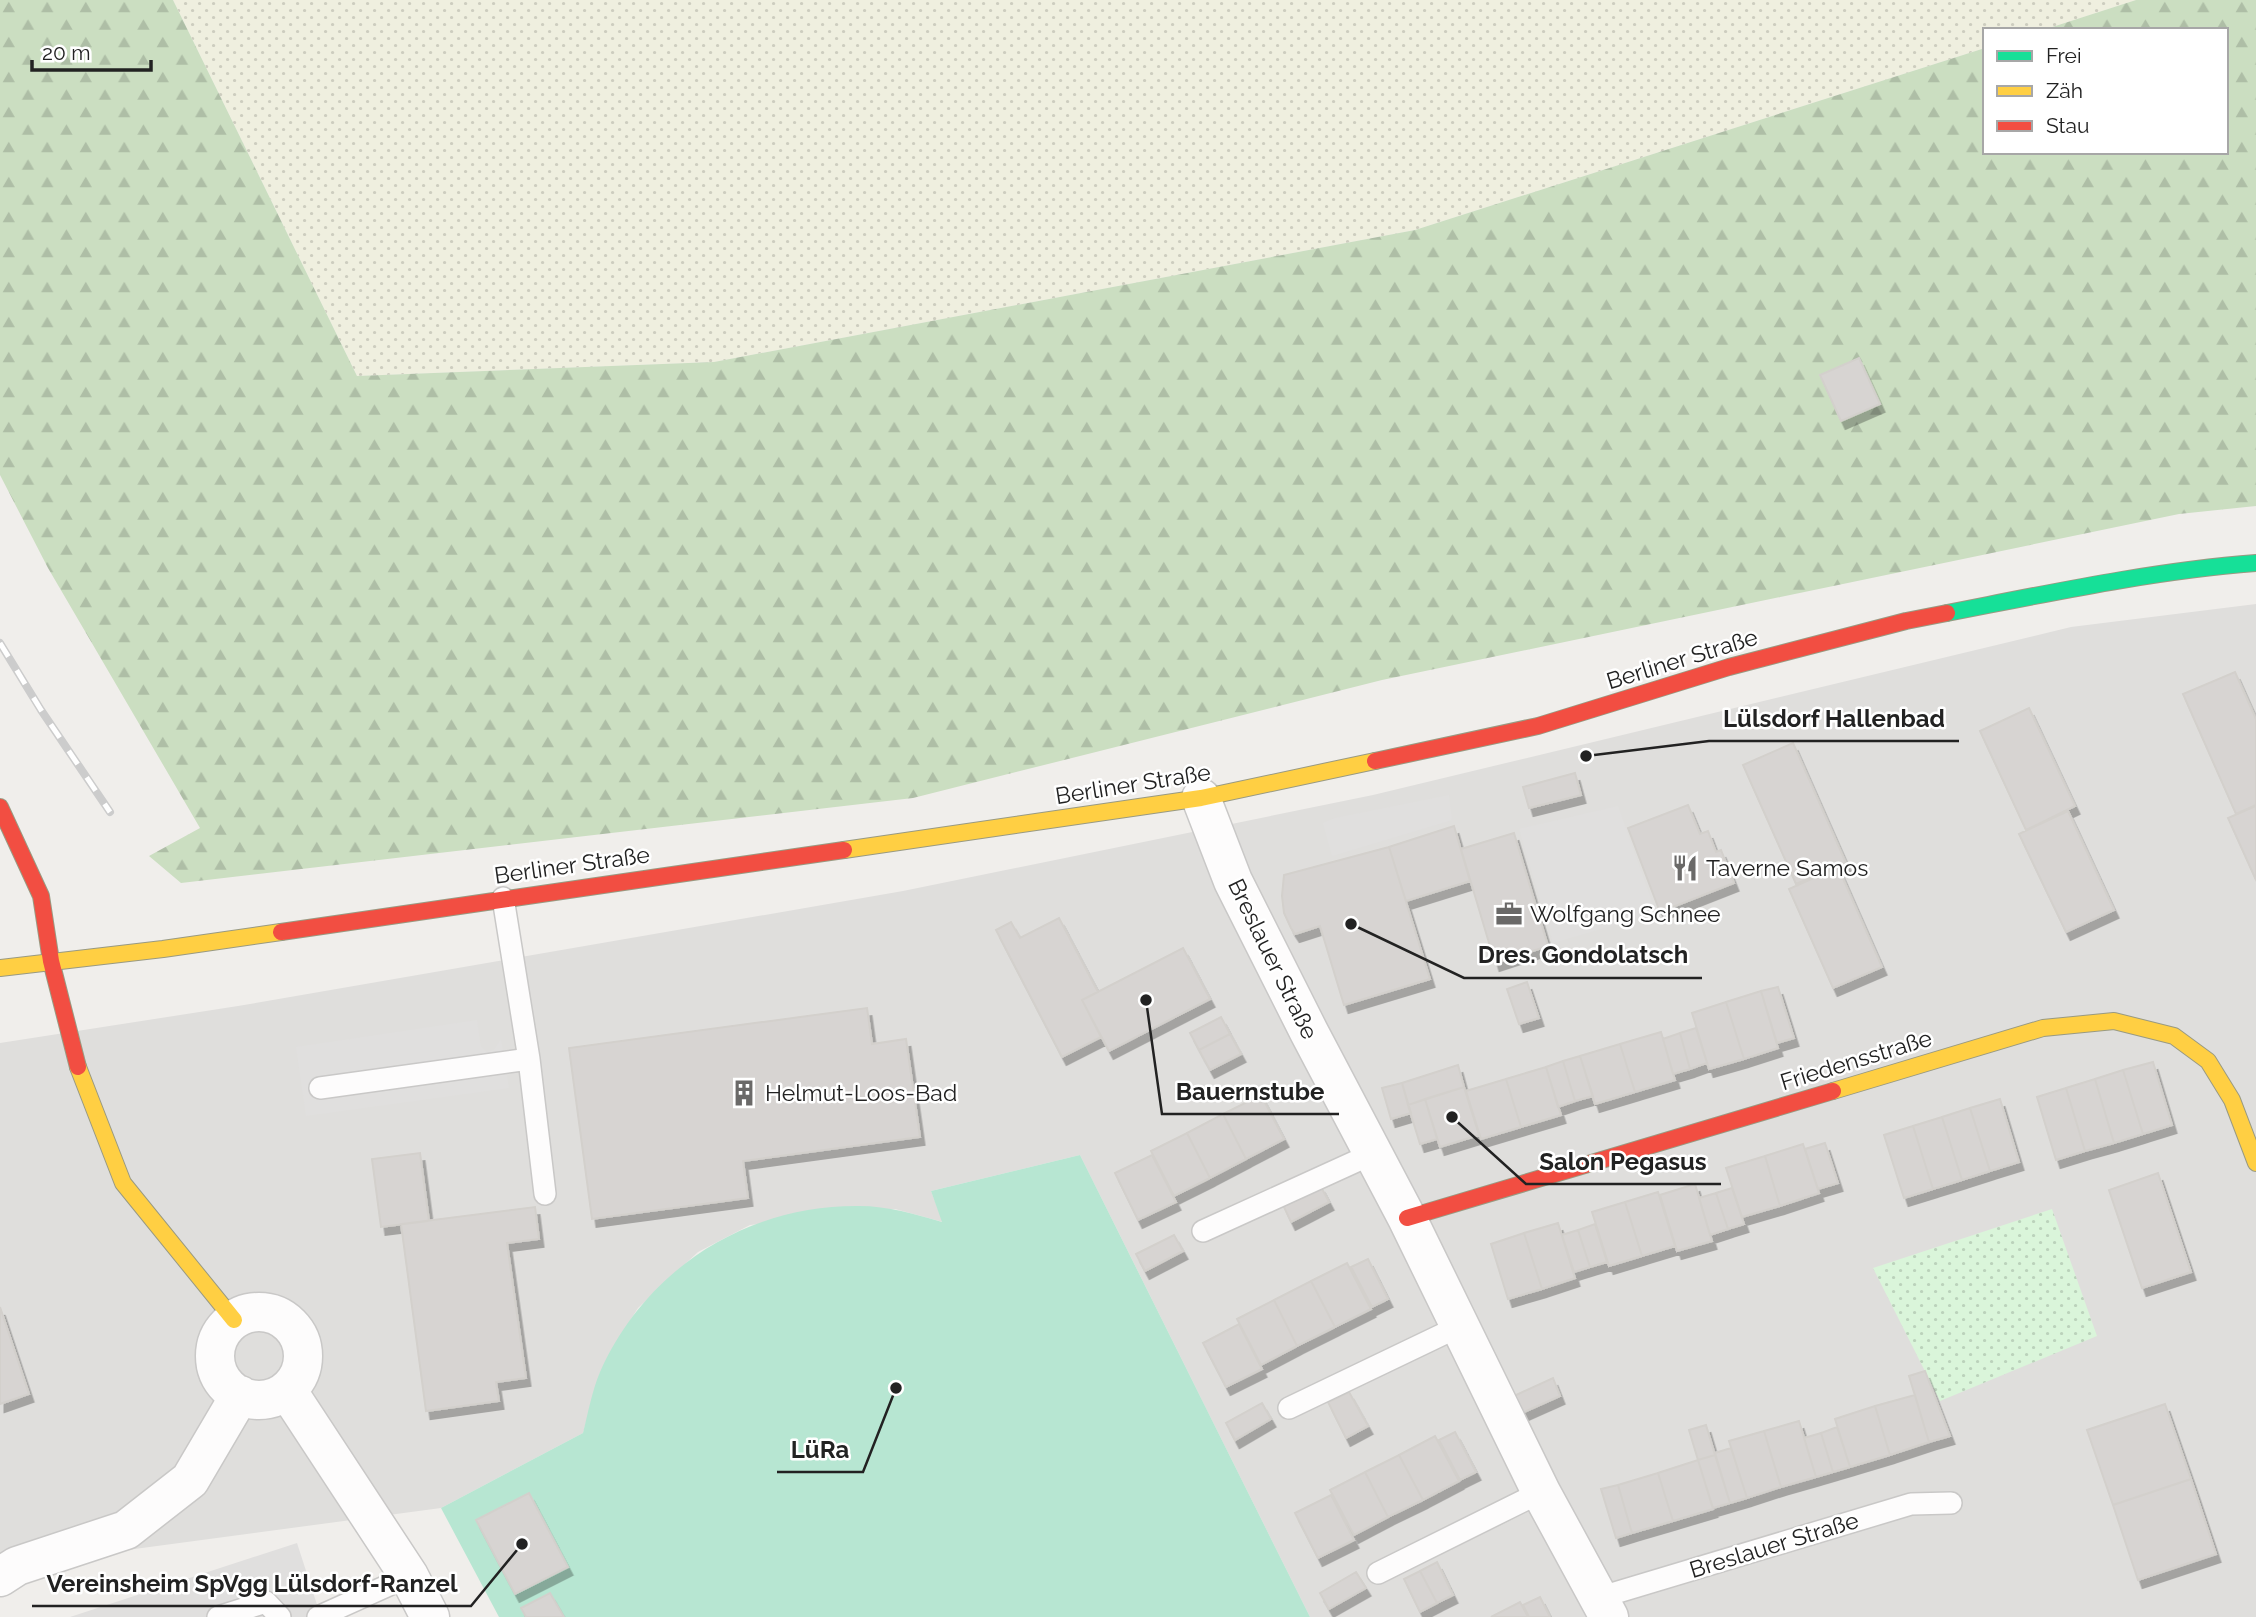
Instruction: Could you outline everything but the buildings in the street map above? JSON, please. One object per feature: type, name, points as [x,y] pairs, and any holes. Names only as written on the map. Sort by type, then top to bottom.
[{"type":"street","name":"Berliner Straße","points":[[0,968],[163,949],[1201,798],[1538,726],[1730,667],[1906,621],[2155,574],[2256,563]]},
{"type":"street","name":"Breslauer Straße","points":[[1201,798],[1233,881],[1407,1218],[1541,1492],[1604,1607]]},
{"type":"street","points":[[0,807],[41,895],[51,961],[77,1065],[123,1183],[234,1320]]},
{"type":"street","name":"Friedensstraße","points":[[1407,1218],[2043,1028],[2114,1021],[2174,1036],[2208,1062],[2232,1100],[2256,1163]]},
{"type":"street","points":[[262,1312],[277,1316],[289,1324],[298,1336],[303,1350],[303,1365],[297,1379],[287,1390],[272,1398],[256,1400],[240,1395],[221,1378],[215,1353],[224,1329],[234,1320],[262,1312]]},
{"type":"street","points":[[287,1390],[409,1576],[430,1617]]},
{"type":"street","points":[[0,1577],[17,1566],[126,1530],[190,1480],[240,1395]]},
{"type":"lane","points":[[503,898],[529,1059],[545,1194]]},
{"type":"lane","points":[[320,1087],[529,1059]]},
{"type":"lane","points":[[1203,1231],[1372,1154]]},
{"type":"lane","points":[[1289,1408],[1458,1326]]},
{"type":"lane","points":[[1378,1573],[1541,1492]]},
{"type":"lane","name":"Breslauer Straße","points":[[1604,1607],[1911,1504],[1951,1503]]},
{"type":"lane","points":[[318,1617],[409,1576]]},
{"type":"lane","points":[[218,1617],[266,1602],[280,1617]]},
{"type":"shaded area","points":[[2256,604],[2256,1617],[1310,1617],[1080,1155],[931,1191],[943,1222],[895,1209],[750,1225],[698,1252],[638,1308],[617,1341],[600,1373],[583,1433],[441,1508],[0,1567],[0,1043],[238,1006],[903,891],[1373,795],[2071,627]]},
{"type":"shaded area","points":[[1449,795],[1452,820],[1332,856],[1323,823],[1335,818]]},
{"type":"shaded area","points":[[1618,806],[1656,913],[1553,943],[1519,829]]},
{"type":"shaded area","points":[[477,1020],[481,1047],[487,1052],[494,1050],[501,1039],[509,1088],[306,1116],[296,1047]]},
{"type":"shaded area","points":[[297,1543],[321,1617],[70,1617]]},
{"type":"green space","points":[[0,0],[173,0],[357,376],[714,362],[1415,230],[1983,49],[1983,154],[2228,154],[2228,28],[2049,28],[2136,0],[2256,0],[2256,506],[2179,514],[1382,680],[913,798],[181,883],[149,856],[200,828],[48,568],[0,475]]},
{"type":"green space","points":[[173,0],[2136,0],[2049,28],[1983,28],[1983,49],[1415,230],[714,362],[357,376]]},
{"type":"green space","points":[[1080,1155],[1310,1617],[499,1617],[441,1508],[583,1433],[597,1379],[620,1335],[644,1302],[672,1274],[704,1250],[740,1231],[777,1217],[817,1209],[880,1207],[942,1222],[931,1191]]},
{"type":"green space","points":[[2052,1209],[2097,1336],[1940,1401],[1873,1268]]},
{"type":"railway","points":[[0,643],[41,710],[110,812]]},
{"type":"traffic: fast","points":[[1947,613],[2140,577],[2256,563]]},
{"type":"traffic: slow","points":[[844,850],[1201,798],[1375,761]]},
{"type":"traffic: slow","points":[[0,968],[281,932]]},
{"type":"traffic: slow","points":[[1833,1091],[2043,1028],[2114,1021],[2174,1036],[2208,1061],[2232,1100],[2256,1163]]},
{"type":"traffic: slow","points":[[78,1067],[123,1183],[234,1320]]},
{"type":"traffic: jam","points":[[1375,761],[1538,726],[1729,667],[1947,613]]},
{"type":"traffic: jam","points":[[0,807],[41,896],[51,961],[78,1067]]},
{"type":"traffic: jam","points":[[281,932],[844,850]]},
{"type":"traffic: jam","points":[[1407,1218],[1833,1091]]},
{"type":"place","name":"Lülsdorf Hallenbad","points":[[1586,756]]},
{"type":"place","name":"Taverne Samos","points":[[1685,868]]},
{"type":"place","name":"Wolfgang Schnee","points":[[1509,914]]},
{"type":"place","name":"Dres. Gondolatsch","points":[[1351,924]]},
{"type":"place","name":"Bauernstube","points":[[1146,1000]]},
{"type":"place","name":"Helmut-Loos-Bad","points":[[744,1093]]},
{"type":"place","name":"Salon Pegasus","points":[[1452,1117]]},
{"type":"place","name":"LüRa","points":[[896,1388]]},
{"type":"place","name":"Vereinsheim SpVgg Lülsdorf-Ranzel","points":[[522,1544]]}]
